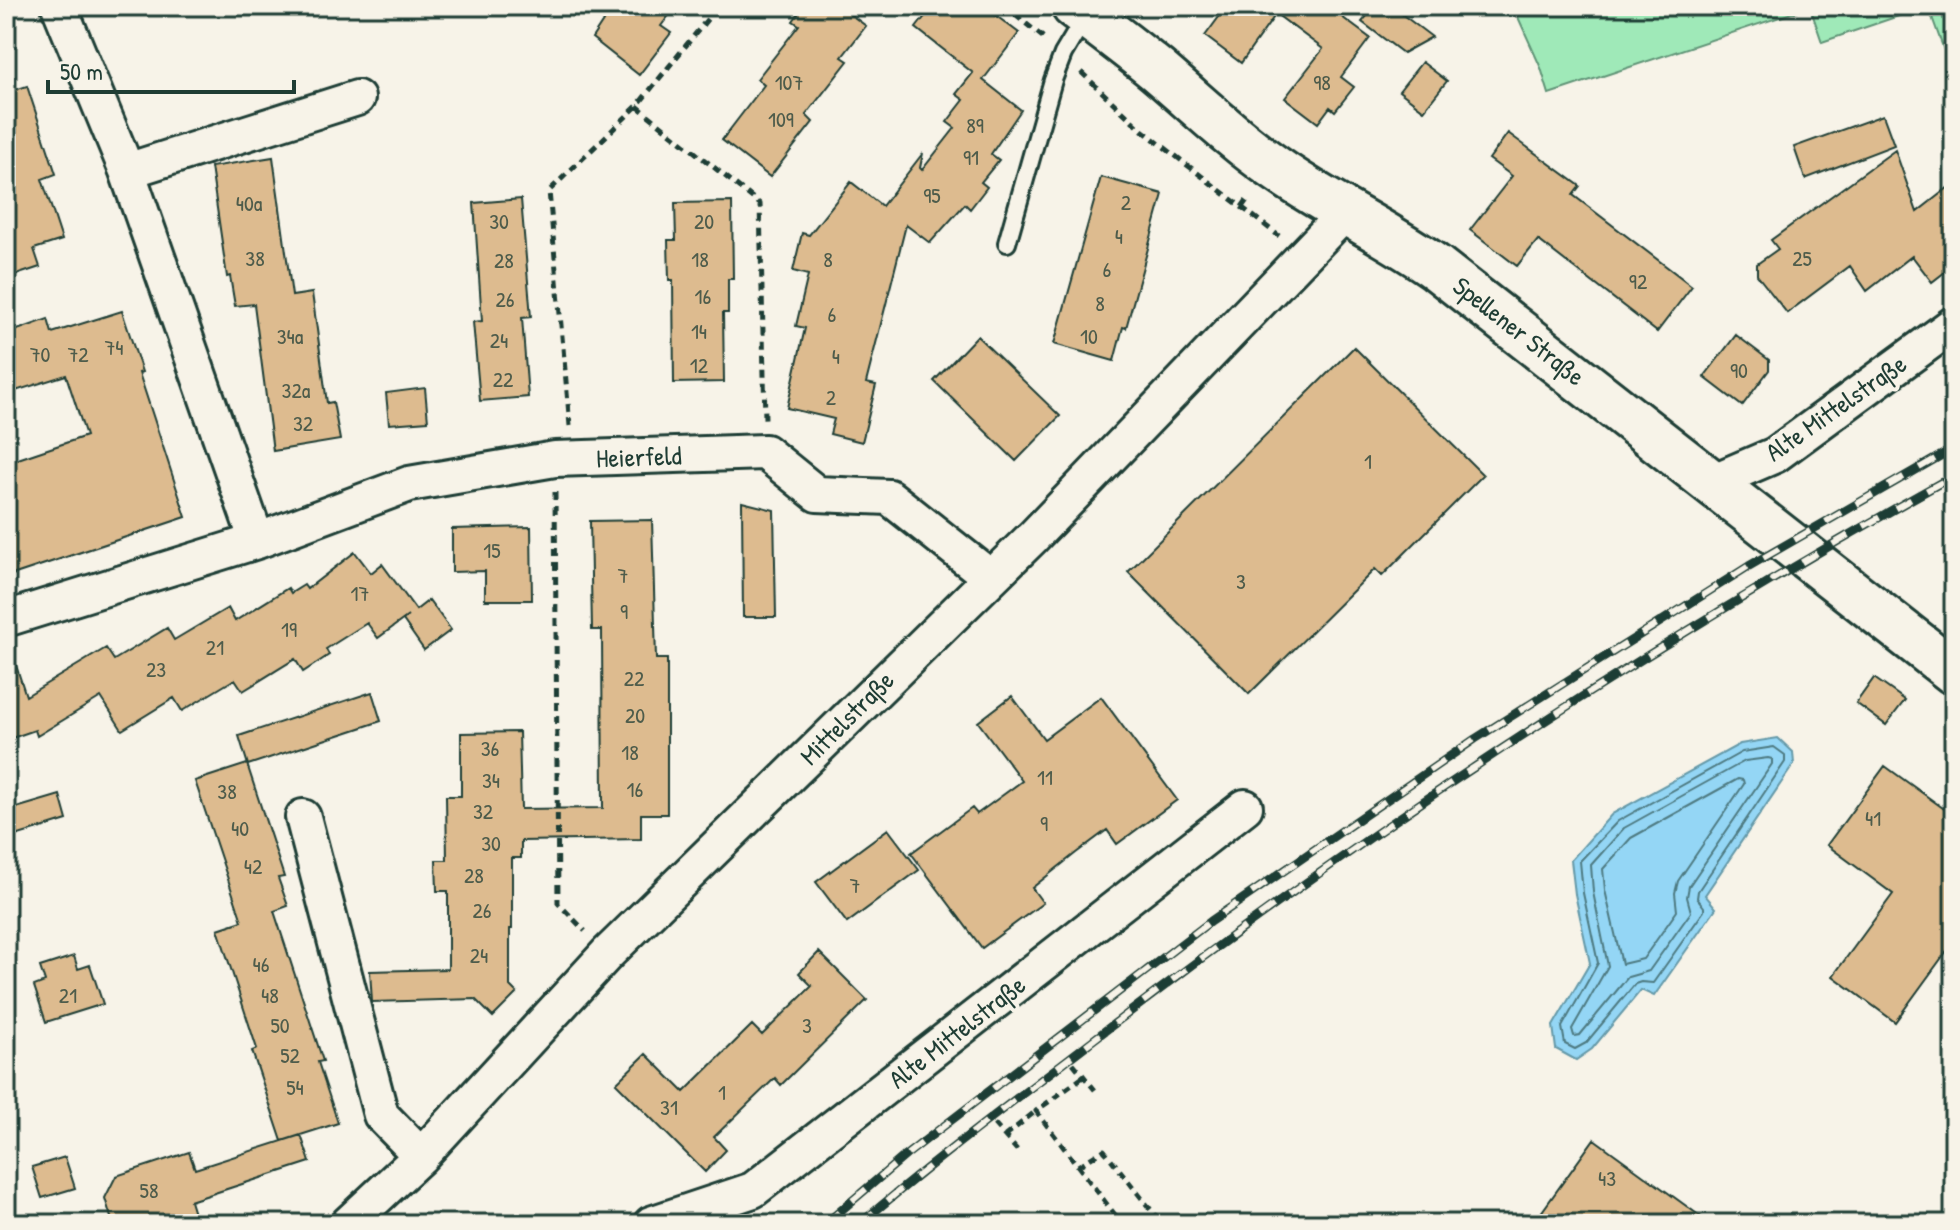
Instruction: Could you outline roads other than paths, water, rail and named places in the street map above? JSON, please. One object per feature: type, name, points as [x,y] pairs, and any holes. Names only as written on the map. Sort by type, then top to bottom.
[{"type":"street","points":[[59,6],[127,171],[257,541]]},
{"type":"street","name":"Spellener Straße","points":[[1080,11],[1157,70],[1241,143],[1299,185],[1408,247],[1437,268],[1954,672]]},
{"type":"street","points":[[127,171],[357,98]]},
{"type":"street","name":"Mittelstraße","points":[[348,1224],[421,1156],[607,954],[1033,537],[1346,212]]},
{"type":"street","name":"Alte Mittelstraße","points":[[1712,482],[1775,455],[1954,324]]},
{"type":"street","name":"Heierfeld","points":[[6,619],[257,541],[409,484],[555,459],[765,452],[817,494],[889,497],[990,577]]},
{"type":"street","name":"Alte Mittelstraße","points":[[651,1224],[753,1190],[1245,807]]},
{"type":"street","points":[[303,817],[381,1115],[421,1156]]},
{"type":"lane","points":[[1007,243],[1053,80],[1080,11]]},
{"type":"water","points":[[1778,738],[1793,752],[1794,764],[1705,895],[1716,908],[1654,996],[1641,990],[1592,1049],[1576,1060],[1556,1049],[1553,1026],[1590,963],[1571,860],[1612,814],[1740,744]]},
{"type":"railway","points":[[825,1224],[906,1155],[1211,921],[1475,739],[1749,566],[1954,448]]},
{"type":"railway","points":[[860,1224],[975,1130],[1195,963],[1402,816],[1614,676],[1942,482]]}]
